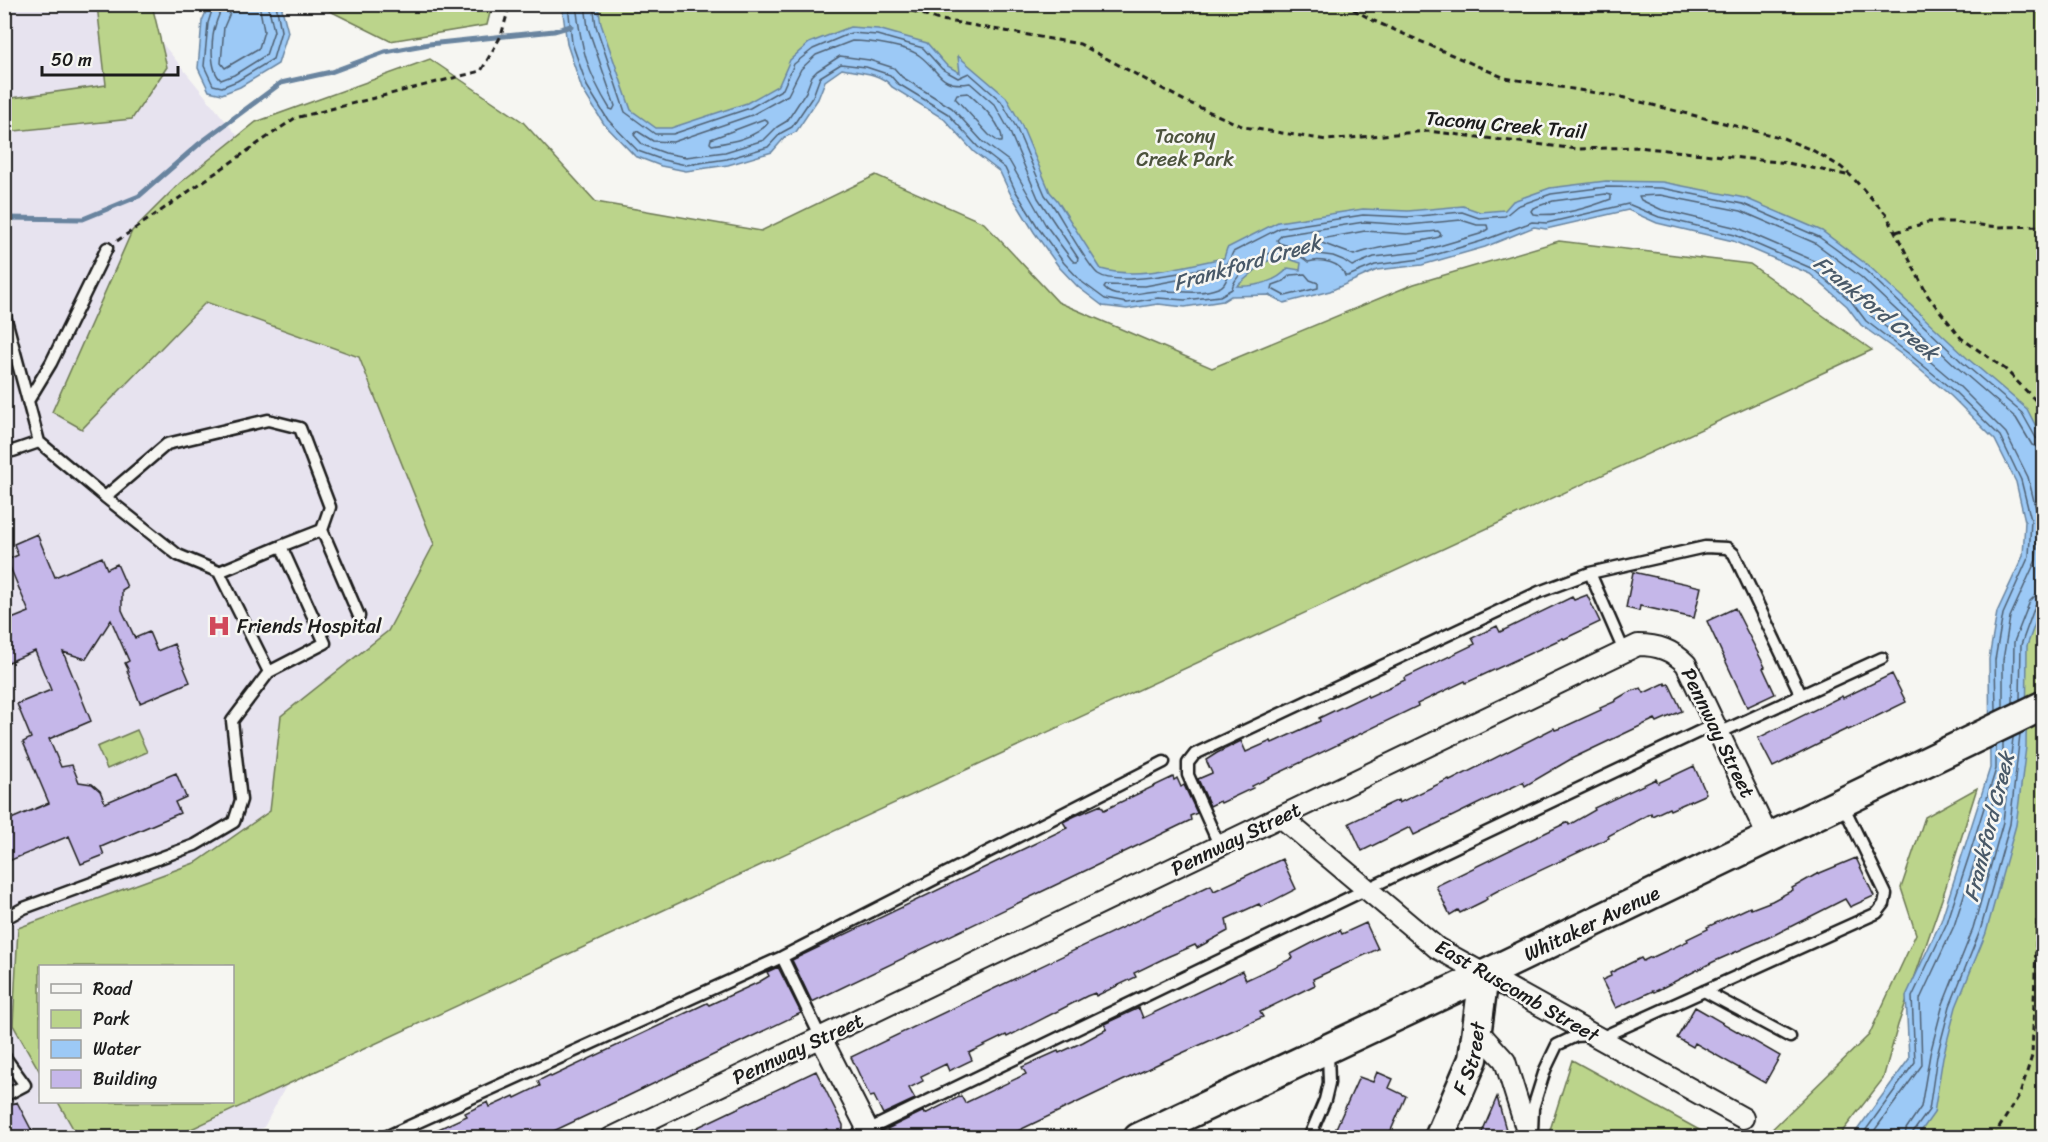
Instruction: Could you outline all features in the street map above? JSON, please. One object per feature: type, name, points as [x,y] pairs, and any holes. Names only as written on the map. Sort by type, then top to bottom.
[{"type":"main road","name":"Whitaker Avenue","points":[[1138,1137],[1484,975],[2043,705]]},
{"type":"main road","name":"F Street","points":[[1439,1137],[1473,1059],[1484,975]]},
{"type":"street","name":"Pennway Street","points":[[611,1137],[1638,645],[1663,648],[1677,655],[1686,664],[1768,837]]},
{"type":"street","name":"East Ruscomb Street","points":[[1281,817],[1437,948],[1743,1118]]},
{"type":"street","points":[[1477,1030],[1505,1061],[1530,1137]]},
{"type":"street","points":[[821,1038],[864,1135]]},
{"type":"lane","points":[[28,400],[51,363],[107,248]]},
{"type":"lane","points":[[4,312],[39,442],[178,555],[219,572],[269,672]]},
{"type":"lane","points":[[105,497],[168,444],[268,420],[300,428],[330,507],[322,530],[359,616]]},
{"type":"lane","points":[[4,449],[13,451],[39,442]]},
{"type":"lane","points":[[219,572],[322,530]]},
{"type":"lane","points":[[4,919],[24,908],[195,845],[234,822],[241,800],[232,721],[269,672],[325,644],[281,546]]},
{"type":"lane","points":[[1220,847],[1188,775],[1188,763],[1195,754],[1539,592],[1590,573],[1705,547],[1727,548],[1734,554],[1801,695]]},
{"type":"lane","points":[[1590,573],[1624,651]]},
{"type":"lane","points":[[864,1135],[1367,889],[1717,728],[1801,695],[1882,658]]},
{"type":"lane","points":[[383,1137],[782,957],[1164,762]]},
{"type":"lane","points":[[1530,1137],[1533,1108],[1545,1070],[1557,1045],[1576,1036],[1597,1036],[1704,991],[1877,913],[1884,904],[1886,894],[1841,802]]},
{"type":"lane","points":[[782,957],[821,1038]]},
{"type":"lane","points":[[1704,991],[1790,1037]]},
{"type":"lane","points":[[1309,1137],[1325,1100],[1329,1083],[1328,1049]]},
{"type":"lane","points":[[4,1056],[25,1085],[4,1096]]},
{"type":"path","points":[[107,248],[294,118],[480,71],[501,36],[510,4]]},
{"type":"path","name":"Tacony Creek Trail","points":[[894,4],[936,19],[1080,44],[1185,101],[1245,127],[1327,140],[1428,131],[1578,149],[1637,147],[1788,163],[1851,176]]},
{"type":"path","name":"Tacony Creek Trail","points":[[1344,4],[1374,21],[1505,78],[1622,97],[1783,138],[1814,151],[1841,167],[1887,214],[1928,296],[1961,338],[2004,369],[2043,409]]},
{"type":"path","points":[[1896,232],[1928,222],[1952,222],[1999,228],[2043,226]]},
{"type":"path","points":[[1995,1137],[2020,1094],[2032,1056],[2037,919],[2043,895]]},
{"type":"shaded area","name":"Friends Hospital","points":[[5,5],[131,5],[372,301],[443,541],[338,989],[264,1127],[242,1138],[5,1138]]},
{"type":"green space","points":[[97,5],[152,5],[167,67],[132,119],[5,132],[5,99],[106,85]]},
{"type":"green space","points":[[318,5],[492,5],[487,25],[390,41]]},
{"type":"green space","name":"Tacony Creek Park","points":[[579,5],[2043,5],[2043,1137],[1879,1137],[1903,1113],[1987,823],[2036,496],[2009,418],[1844,265],[1657,197],[1369,264],[1318,287],[1103,295],[984,129],[827,44],[718,156],[638,141]]},
{"type":"green space","points":[[430,59],[523,122],[596,202],[761,231],[876,175],[984,223],[1058,302],[1212,368],[1414,284],[1559,241],[1750,264],[1872,350],[174,1137],[78,1137],[59,1103],[234,1103],[234,965],[39,965],[39,1070],[13,1025],[18,928],[197,862],[270,811],[281,716],[388,631],[434,544],[359,357],[206,302],[82,429],[52,412],[132,231],[180,183],[256,122]]},
{"type":"green space","points":[[137,730],[147,752],[107,769],[97,747]]},
{"type":"green space","points":[[1977,788],[1942,899],[1898,1025],[1883,1079],[1838,1137],[1763,1138],[1869,1035],[1916,934],[1901,888],[1925,817]]},
{"type":"green space","points":[[1572,1060],[1712,1137],[1551,1137],[1549,1133]]},
{"type":"water","points":[[209,5],[281,5],[288,32],[278,64],[240,87],[222,94],[209,91],[198,68],[202,21]]},
{"type":"water","name":"Frankford Creek","points":[[562,5],[598,5],[601,24],[631,110],[656,128],[671,128],[747,103],[779,85],[790,60],[809,43],[850,27],[878,29],[927,43],[946,65],[960,73],[958,56],[1006,97],[1021,124],[1050,192],[1101,269],[1116,272],[1147,272],[1224,258],[1227,248],[1278,222],[1363,209],[1408,211],[1463,206],[1480,212],[1505,210],[1513,201],[1550,188],[1606,181],[1662,182],[1745,198],[1822,231],[1870,267],[1967,358],[2027,409],[2043,440],[2043,601],[2027,646],[2026,747],[2016,825],[1986,933],[1956,1007],[1943,1057],[1934,1113],[1917,1137],[1852,1137],[1909,1059],[1906,996],[1941,921],[1990,768],[1989,659],[1997,612],[2023,556],[2025,521],[2016,482],[1995,440],[1951,396],[1905,357],[1861,325],[1847,306],[1810,274],[1733,241],[1657,223],[1628,210],[1546,229],[1534,227],[1485,247],[1422,265],[1377,270],[1330,291],[1284,303],[1269,295],[1231,296],[1223,301],[1185,307],[1158,304],[1127,309],[1103,306],[1078,287],[1059,267],[1034,232],[1000,172],[974,152],[944,119],[882,79],[842,69],[825,81],[818,99],[796,132],[785,137],[772,152],[728,165],[686,171],[661,166],[635,156],[604,124],[582,89],[567,44]],"holes":[[[1279,256],[1301,263],[1300,270],[1288,268],[1278,277],[1265,283],[1237,286],[1264,263]]]},
{"type":"building","points":[[37,534],[55,577],[102,557],[107,569],[117,564],[127,587],[122,590],[122,610],[135,638],[149,632],[157,651],[174,644],[190,682],[140,703],[127,671],[129,671],[125,663],[129,661],[111,620],[86,659],[63,652],[91,721],[49,739],[61,767],[72,765],[79,782],[92,784],[100,791],[105,803],[176,773],[186,797],[175,802],[180,813],[101,847],[104,855],[81,864],[69,836],[4,863],[4,822],[49,803],[23,742],[31,738],[17,704],[51,690],[35,651],[4,664],[4,622],[29,612],[7,560],[18,555],[14,544]]},
{"type":"building","points":[[1633,572],[1701,587],[1694,618],[1640,606],[1639,611],[1626,608]]},
{"type":"building","points":[[1587,595],[1600,622],[1466,683],[1465,681],[1252,786],[1253,788],[1210,806],[1198,779],[1212,773],[1206,760],[1217,753],[1241,741],[1246,752],[1271,741],[1272,743],[1320,721],[1319,718],[1405,680],[1404,678],[1475,644],[1472,638],[1497,626],[1500,632],[1572,597],[1574,600]]},
{"type":"building","points":[[1735,608],[1765,667],[1763,668],[1775,694],[1747,707],[1707,621]]},
{"type":"building","points":[[1892,674],[1906,702],[1820,742],[1773,767],[1758,738]]},
{"type":"building","points":[[1665,683],[1669,684],[1682,711],[1657,722],[1655,719],[1571,759],[1525,786],[1523,782],[1414,835],[1410,827],[1362,851],[1349,823],[1398,800],[1399,803],[1449,779],[1450,781],[1554,728],[1555,730],[1564,727],[1601,710],[1600,708],[1627,693],[1641,688],[1644,693]]},
{"type":"building","points":[[1694,766],[1706,793],[1704,795],[1670,810],[1669,808],[1652,816],[1651,813],[1608,836],[1609,838],[1499,890],[1486,897],[1484,901],[1460,913],[1458,910],[1450,915],[1436,886],[1568,822],[1569,825],[1595,810],[1594,808],[1656,779],[1658,783]]},
{"type":"building","points":[[1173,777],[1174,780],[1177,778],[1181,787],[1184,785],[1197,813],[1190,816],[1191,820],[812,1002],[792,960],[1067,828],[1063,822],[1075,816],[1101,805],[1104,810]]},
{"type":"building","points":[[1856,858],[1874,896],[1850,907],[1845,899],[1774,935],[1616,1008],[1602,980],[1611,976],[1610,973],[1641,958],[1643,961],[1688,941],[1687,939],[1708,929],[1707,927],[1750,907],[1751,909],[1772,901],[1815,875]]},
{"type":"building","points":[[1282,859],[1296,889],[1261,907],[1259,904],[1226,919],[1228,931],[1197,948],[1195,945],[1134,973],[1136,977],[1096,996],[1095,993],[1087,996],[1007,1037],[1006,1035],[969,1053],[972,1060],[949,1071],[946,1064],[921,1076],[923,1081],[909,1088],[915,1099],[883,1114],[874,1096],[870,1097],[851,1057],[1211,885],[1214,891]]},
{"type":"building","points":[[1366,923],[1378,949],[1313,979],[1315,985],[1260,1012],[1263,1017],[1005,1137],[892,1137],[887,1129],[961,1096],[965,1103],[1026,1074],[1022,1067],[1083,1042],[1107,1029],[1104,1024],[1139,1008],[1143,1018],[1242,971],[1246,980],[1293,958],[1291,954],[1316,941],[1340,930],[1342,934]]},
{"type":"building","points":[[778,967],[801,1013],[609,1105],[541,1137],[421,1137],[467,1116],[465,1113],[488,1102],[490,1107],[514,1096],[515,1098],[540,1086],[538,1081],[550,1075],[551,1077],[707,1003],[709,1005],[759,982],[769,976],[767,972]]},
{"type":"building","points":[[1695,1007],[1780,1056],[1765,1083],[1695,1043],[1693,1047],[1677,1038]]},
{"type":"building","points":[[816,1071],[843,1129],[830,1135],[827,1129],[809,1137],[677,1137]]},
{"type":"building","points":[[1377,1072],[1393,1079],[1389,1088],[1406,1096],[1388,1137],[1332,1137],[1359,1077],[1373,1082]]},
{"type":"building","points":[[1497,1097],[1508,1137],[1480,1137]]},
{"type":"building","points":[[17,1102],[35,1137],[4,1137],[4,1108]]},
{"type":"waterway","points":[[4,218],[83,219],[139,196],[199,144],[281,83],[331,72],[385,52],[429,44],[554,31],[571,26]]},
{"type":"place","name":"Friends Hospital","points":[[219,626]]}]
